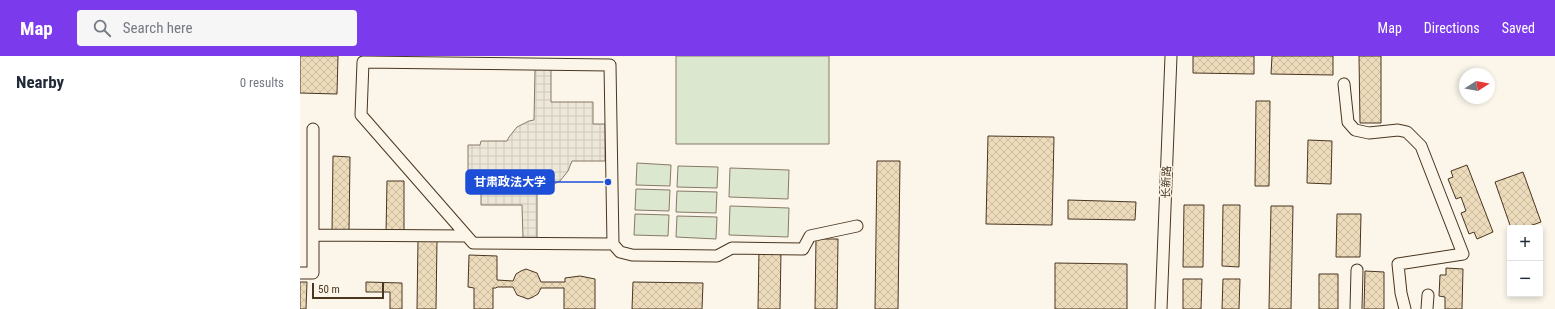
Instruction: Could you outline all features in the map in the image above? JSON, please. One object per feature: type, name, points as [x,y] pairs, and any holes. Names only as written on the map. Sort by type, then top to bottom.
[{"type":"street","name":"长新路","points":[[1161,309],[1171,56]]},
{"type":"street","points":[[613,244],[472,243],[360,115],[363,62],[610,65],[613,244],[620,252],[632,255],[717,256],[732,248],[803,249],[810,236],[857,226]]},
{"type":"street","points":[[1344,84],[1348,122],[1355,130],[1369,133],[1398,130],[1407,132],[1421,146],[1463,254],[1398,264],[1401,293],[1405,309]]},
{"type":"street","points":[[300,273],[313,273],[313,129]]},
{"type":"street","points":[[313,235],[466,236]]},
{"type":"street","points":[[1356,309],[1357,270]]},
{"type":"street","points":[[1428,295],[1428,309]]},
{"type":"green space","points":[[676,56],[829,56],[829,144],[676,144]]},
{"type":"green space","points":[[637,163],[671,165],[670,186],[636,185]]},
{"type":"green space","points":[[678,166],[718,167],[717,188],[677,187]]},
{"type":"green space","points":[[730,168],[789,170],[788,199],[729,197]]},
{"type":"green space","points":[[636,189],[670,190],[669,211],[635,210]]},
{"type":"green space","points":[[677,191],[717,192],[716,213],[676,212]]},
{"type":"green space","points":[[730,206],[789,208],[788,237],[729,235]]},
{"type":"green space","points":[[635,214],[669,215],[668,236],[634,235]]},
{"type":"green space","points":[[677,216],[717,217],[716,239],[676,237]]},
{"type":"shaded area","points":[[535,69],[551,69],[551,102],[593,102],[593,124],[605,124],[605,161],[572,161],[568,171],[560,181],[548,187],[537,188],[537,238],[523,238],[522,205],[481,205],[481,185],[468,185],[468,145],[480,145],[481,141],[507,141],[517,127],[534,120]]},
{"type":"building","points":[[300,56],[338,56],[337,94],[300,93]]},
{"type":"building","points":[[1193,56],[1254,56],[1254,74],[1193,73]]},
{"type":"building","points":[[1272,56],[1333,56],[1333,75],[1271,74]]},
{"type":"building","points":[[1359,56],[1381,56],[1381,123],[1360,123]]},
{"type":"building","points":[[1256,101],[1270,101],[1269,186],[1255,186]]},
{"type":"building","points":[[988,136],[1054,137],[1052,225],[986,224]]},
{"type":"building","points":[[1308,140],[1332,141],[1331,184],[1307,183]]},
{"type":"building","points":[[333,156],[350,157],[349,232],[332,231]]},
{"type":"building","points":[[877,161],[900,161],[898,309],[875,309]]},
{"type":"building","points":[[1467,165],[1493,232],[1477,239],[1474,232],[1469,234],[1461,213],[1466,211],[1461,197],[1456,199],[1448,179],[1453,177],[1451,171]]},
{"type":"building","points":[[1523,172],[1541,222],[1532,225],[1510,225],[1495,182]]},
{"type":"building","points":[[387,181],[404,181],[404,234],[386,234]]},
{"type":"building","points":[[1068,200],[1136,202],[1135,220],[1068,219]]},
{"type":"building","points":[[1184,205],[1204,205],[1203,267],[1183,267]]},
{"type":"building","points":[[1223,205],[1240,205],[1239,267],[1222,266]]},
{"type":"building","points":[[1271,206],[1293,206],[1291,309],[1269,309]]},
{"type":"building","points":[[1337,214],[1361,214],[1360,257],[1336,257]]},
{"type":"building","points":[[816,239],[838,239],[837,309],[815,309]]},
{"type":"building","points":[[418,240],[437,240],[436,309],[417,309]]},
{"type":"building","points":[[759,251],[781,252],[780,309],[758,309]]},
{"type":"building","points":[[469,255],[497,256],[497,280],[513,281],[516,274],[526,269],[537,273],[541,282],[565,282],[565,278],[580,276],[595,279],[595,309],[564,309],[564,288],[541,288],[538,294],[528,299],[517,295],[513,287],[497,287],[493,288],[493,309],[474,309],[474,288],[468,287]]},
{"type":"building","points":[[1055,263],[1127,264],[1127,309],[1055,309]]},
{"type":"building","points":[[1446,268],[1463,269],[1462,309],[1445,309],[1445,297],[1439,296],[1440,275],[1446,275]]},
{"type":"building","points":[[1365,271],[1384,272],[1384,309],[1364,309]]},
{"type":"building","points":[[1319,274],[1338,274],[1338,309],[1319,309]]},
{"type":"building","points":[[1183,279],[1202,279],[1201,309],[1183,309]]},
{"type":"building","points":[[1223,279],[1240,279],[1239,309],[1222,309]]},
{"type":"building","points":[[300,282],[307,282],[306,309],[300,309]]},
{"type":"building","points":[[366,282],[402,283],[402,309],[390,309],[390,292],[366,292]]},
{"type":"building","points":[[633,282],[703,283],[702,309],[632,309]]},
{"type":"place","name":"甘肃政法大学","points":[[608,182]]}]
